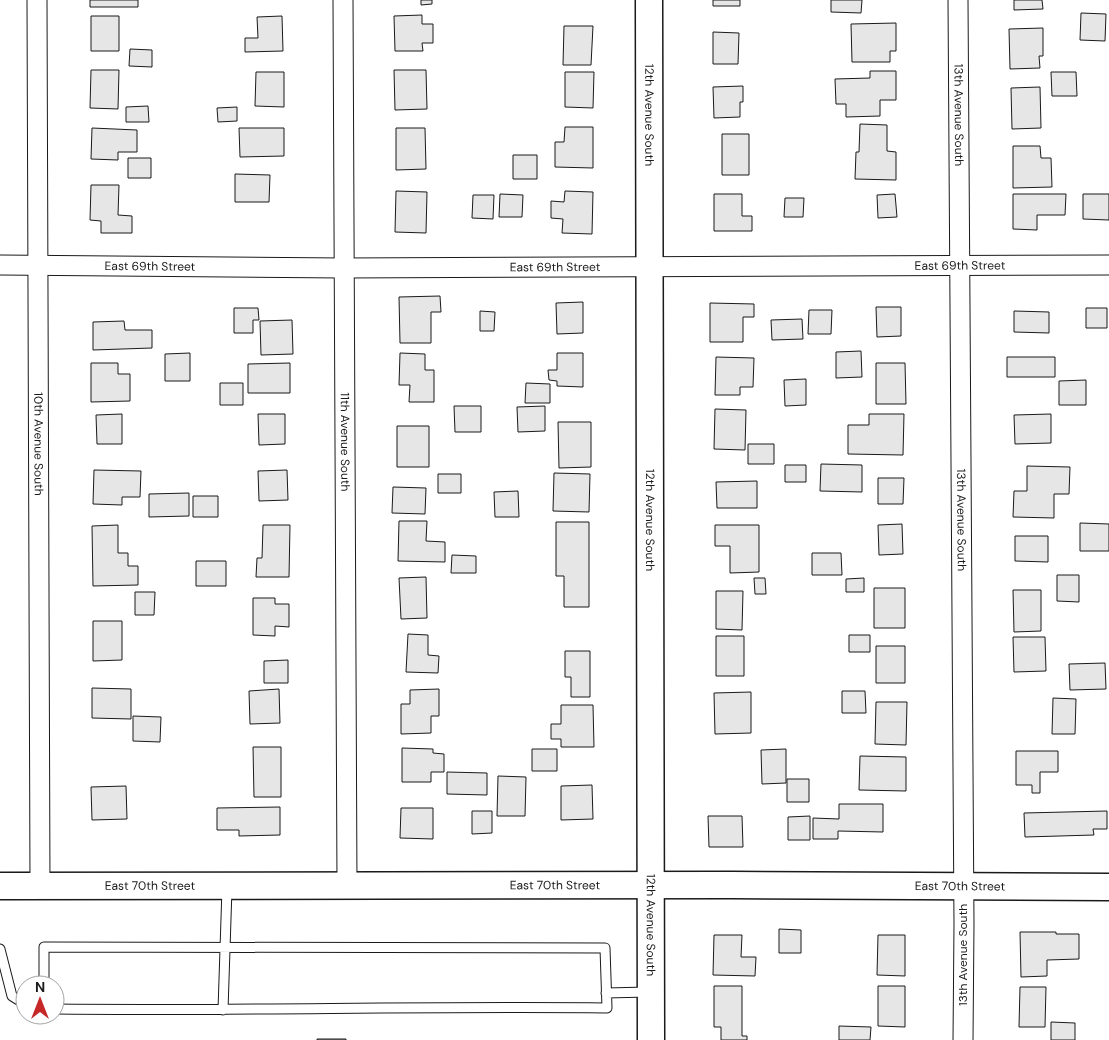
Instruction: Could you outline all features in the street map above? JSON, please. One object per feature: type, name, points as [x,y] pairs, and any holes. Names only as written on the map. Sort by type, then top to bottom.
[{"type":"street","name":"10th Avenue South","points":[[37,0],[40,886]]},
{"type":"street","name":"11th Avenue South","points":[[343,0],[346,886]]},
{"type":"street","name":"12th Avenue South","points":[[649,0],[651,1040]]},
{"type":"street","name":"13th Avenue South","points":[[958,0],[964,887],[963,1040]]},
{"type":"street","name":"East 69th Street","points":[[0,265],[343,268],[1109,265]]},
{"type":"street","name":"East 70th Street","points":[[0,886],[652,885],[1109,887]]},
{"type":"lane","points":[[224,1010],[227,886]]},
{"type":"lane","points":[[44,975],[44,947],[606,948],[607,1008],[454,1006],[224,1010],[65,1009]]},
{"type":"lane","points":[[0,949],[12,996],[15,998]]},
{"type":"lane","points":[[606,993],[652,992]]},
{"type":"building","points":[[90,0],[138,0],[138,7],[90,7]]},
{"type":"building","points":[[421,0],[432,0],[432,4],[421,5]]},
{"type":"building","points":[[713,0],[740,0],[740,6],[713,6]]},
{"type":"building","points":[[831,0],[862,0],[861,13],[831,12]]},
{"type":"building","points":[[1014,0],[1042,0],[1043,9],[1014,10]]},
{"type":"building","points":[[1081,13],[1106,14],[1105,41],[1080,40]]},
{"type":"building","points":[[422,15],[422,24],[433,24],[433,43],[422,43],[423,51],[395,51],[394,16]]},
{"type":"building","points":[[91,16],[119,16],[119,51],[91,51]]},
{"type":"building","points":[[282,16],[283,51],[245,52],[245,38],[258,38],[257,17]]},
{"type":"building","points":[[896,23],[896,51],[890,51],[890,62],[852,62],[851,24]]},
{"type":"building","points":[[564,26],[593,26],[591,65],[563,65]]},
{"type":"building","points":[[1043,28],[1043,56],[1039,56],[1040,68],[1010,69],[1009,29]]},
{"type":"building","points":[[713,32],[739,33],[738,64],[713,64]]},
{"type":"building","points":[[130,49],[152,50],[152,67],[129,66]]},
{"type":"building","points":[[91,70],[119,70],[118,109],[90,108]]},
{"type":"building","points":[[394,70],[426,70],[427,109],[395,110]]},
{"type":"building","points":[[870,71],[896,71],[896,100],[880,100],[880,116],[846,117],[846,104],[836,104],[835,79],[870,78]]},
{"type":"building","points":[[256,72],[284,72],[284,107],[255,106]]},
{"type":"building","points":[[565,72],[594,72],[593,108],[565,107]]},
{"type":"building","points":[[1051,72],[1076,72],[1077,96],[1052,96]]},
{"type":"building","points":[[743,86],[743,102],[740,102],[740,117],[714,118],[713,87]]},
{"type":"building","points":[[1040,87],[1041,128],[1012,129],[1011,88]]},
{"type":"building","points":[[148,106],[149,122],[126,122],[126,107]]},
{"type":"building","points":[[237,107],[237,121],[218,122],[217,108]]},
{"type":"building","points":[[860,124],[887,125],[887,151],[896,152],[896,180],[855,179],[856,152],[859,152]]},
{"type":"building","points":[[565,127],[593,127],[593,168],[555,167],[555,142],[564,142]]},
{"type":"building","points":[[92,128],[137,130],[137,152],[118,152],[118,160],[91,159]]},
{"type":"building","points":[[239,128],[284,128],[284,156],[240,157]]},
{"type":"building","points":[[396,128],[425,128],[426,169],[396,170]]},
{"type":"building","points":[[722,134],[749,134],[749,175],[722,175]]},
{"type":"building","points":[[1013,146],[1040,146],[1041,158],[1051,158],[1052,187],[1013,188]]},
{"type":"building","points":[[513,155],[537,155],[537,179],[513,179]]},
{"type":"building","points":[[128,158],[151,158],[151,178],[128,178]]},
{"type":"building","points":[[235,174],[270,175],[269,202],[235,202]]},
{"type":"building","points":[[91,185],[119,185],[118,215],[132,216],[132,233],[101,233],[101,221],[90,220]]},
{"type":"building","points":[[396,191],[427,192],[426,233],[395,232]]},
{"type":"building","points":[[565,191],[593,192],[592,234],[562,233],[563,219],[551,218],[551,201],[564,202]]},
{"type":"building","points":[[500,194],[523,195],[522,217],[499,217]]},
{"type":"building","points":[[714,194],[742,194],[742,216],[752,216],[752,231],[714,231]]},
{"type":"building","points":[[895,194],[897,217],[878,218],[877,195]]},
{"type":"building","points":[[1013,194],[1066,194],[1065,215],[1037,215],[1037,230],[1013,229]]},
{"type":"building","points":[[1083,194],[1109,194],[1109,220],[1083,219]]},
{"type":"building","points":[[473,195],[494,195],[493,219],[472,218]]},
{"type":"building","points":[[785,198],[804,198],[803,217],[784,217]]},
{"type":"building","points":[[440,296],[441,312],[431,312],[431,343],[400,343],[399,297]]},
{"type":"building","points":[[583,302],[583,333],[557,334],[556,303]]},
{"type":"building","points":[[710,303],[754,304],[754,317],[743,317],[743,342],[710,342]]},
{"type":"building","points":[[876,307],[901,307],[901,336],[877,337]]},
{"type":"building","points":[[234,308],[258,308],[259,320],[253,320],[253,333],[234,333]]},
{"type":"building","points":[[1086,308],[1107,308],[1107,328],[1086,328]]},
{"type":"building","points":[[809,310],[832,310],[831,334],[808,334]]},
{"type":"building","points":[[480,311],[495,312],[494,331],[480,331]]},
{"type":"building","points":[[1014,311],[1049,312],[1049,333],[1014,332]]},
{"type":"building","points":[[802,319],[803,339],[772,340],[771,320]]},
{"type":"building","points":[[292,320],[293,354],[261,355],[260,321]]},
{"type":"building","points":[[124,321],[125,330],[152,330],[152,348],[93,350],[93,322]]},
{"type":"building","points":[[861,351],[862,377],[836,378],[836,352]]},
{"type":"building","points":[[190,353],[190,381],[165,381],[165,354]]},
{"type":"building","points":[[400,353],[425,354],[425,370],[434,370],[434,402],[409,402],[410,385],[399,385]]},
{"type":"building","points":[[557,353],[583,353],[583,387],[557,386],[557,381],[549,380],[548,370],[557,370]]},
{"type":"building","points":[[716,357],[754,358],[753,387],[740,387],[740,395],[715,395]]},
{"type":"building","points":[[1007,357],[1055,357],[1055,377],[1007,377]]},
{"type":"building","points":[[91,363],[118,363],[118,374],[130,374],[130,401],[91,402]]},
{"type":"building","points":[[290,363],[290,393],[248,393],[248,364]]},
{"type":"building","points":[[876,363],[905,363],[906,404],[876,404]]},
{"type":"building","points":[[806,379],[806,405],[785,406],[784,380]]},
{"type":"building","points":[[1086,380],[1086,405],[1059,405],[1059,381]]},
{"type":"building","points":[[220,383],[243,383],[243,405],[220,405]]},
{"type":"building","points":[[526,383],[550,384],[550,403],[525,403]]},
{"type":"building","points":[[454,406],[481,406],[481,432],[455,432]]},
{"type":"building","points":[[545,406],[545,431],[518,432],[517,407]]},
{"type":"building","points":[[715,409],[746,410],[745,450],[714,449]]},
{"type":"building","points":[[122,414],[122,444],[97,444],[96,415]]},
{"type":"building","points":[[258,414],[285,414],[285,444],[259,445]]},
{"type":"building","points":[[869,414],[904,414],[903,455],[848,454],[848,425],[869,425]]},
{"type":"building","points":[[1051,414],[1051,443],[1015,444],[1014,415]]},
{"type":"building","points":[[558,422],[591,422],[591,467],[559,468]]},
{"type":"building","points":[[397,426],[429,426],[429,467],[397,467]]},
{"type":"building","points":[[748,444],[774,444],[774,464],[748,464]]},
{"type":"building","points":[[821,464],[862,465],[862,492],[820,491]]},
{"type":"building","points":[[785,465],[806,465],[806,482],[785,482]]},
{"type":"building","points":[[1027,466],[1070,467],[1069,494],[1054,494],[1054,518],[1013,517],[1014,491],[1027,491]]},
{"type":"building","points":[[94,470],[141,471],[140,497],[122,497],[122,505],[93,504]]},
{"type":"building","points":[[287,470],[288,500],[259,501],[258,471]]},
{"type":"building","points":[[554,473],[590,474],[589,512],[553,511]]},
{"type":"building","points":[[438,474],[461,474],[461,493],[438,493]]},
{"type":"building","points":[[878,478],[904,478],[903,504],[878,504]]},
{"type":"building","points":[[757,481],[757,508],[717,508],[716,482]]},
{"type":"building","points":[[393,487],[426,488],[425,514],[392,513]]},
{"type":"building","points":[[518,491],[519,517],[495,517],[494,492]]},
{"type":"building","points":[[189,493],[189,516],[149,517],[149,494]]},
{"type":"building","points":[[193,496],[218,496],[218,517],[193,517]]},
{"type":"building","points":[[399,521],[427,521],[426,541],[445,542],[445,562],[398,561]]},
{"type":"building","points":[[556,522],[589,522],[589,607],[564,607],[564,576],[556,576]]},
{"type":"building","points":[[1080,523],[1109,524],[1109,551],[1080,551]]},
{"type":"building","points":[[902,524],[903,554],[879,555],[878,525]]},
{"type":"building","points":[[118,525],[118,553],[128,553],[128,566],[138,566],[138,585],[93,586],[92,526]]},
{"type":"building","points":[[263,525],[290,525],[289,577],[256,577],[257,558],[262,558]]},
{"type":"building","points":[[715,525],[759,525],[759,572],[730,573],[730,546],[715,546]]},
{"type":"building","points":[[1015,536],[1048,536],[1048,562],[1015,561]]},
{"type":"building","points":[[812,553],[841,553],[842,575],[812,575]]},
{"type":"building","points":[[452,555],[476,556],[476,573],[451,573]]},
{"type":"building","points":[[196,561],[226,561],[226,586],[196,586]]},
{"type":"building","points":[[1057,575],[1079,575],[1079,602],[1057,601]]},
{"type":"building","points":[[426,577],[427,618],[401,619],[399,578]]},
{"type":"building","points":[[754,578],[765,578],[766,594],[755,594]]},
{"type":"building","points":[[864,578],[864,592],[846,592],[846,579]]},
{"type":"building","points":[[874,588],[905,588],[905,628],[874,628]]},
{"type":"building","points":[[1013,590],[1041,590],[1041,631],[1014,632]]},
{"type":"building","points":[[716,591],[743,591],[742,630],[716,629]]},
{"type":"building","points":[[135,592],[155,592],[154,615],[135,615]]},
{"type":"building","points":[[253,598],[275,598],[275,604],[289,604],[289,627],[275,626],[275,636],[253,635]]},
{"type":"building","points":[[93,621],[122,621],[122,660],[93,661]]},
{"type":"building","points":[[408,634],[428,635],[428,655],[439,656],[438,673],[406,672]]},
{"type":"building","points":[[849,635],[870,635],[870,652],[849,652]]},
{"type":"building","points":[[716,636],[744,636],[744,676],[716,676]]},
{"type":"building","points":[[1013,637],[1045,637],[1046,671],[1014,672]]},
{"type":"building","points":[[876,646],[905,646],[905,683],[876,683]]},
{"type":"building","points":[[565,651],[590,651],[590,697],[571,697],[571,677],[565,677]]},
{"type":"building","points":[[288,660],[288,683],[264,683],[264,661]]},
{"type":"building","points":[[1105,663],[1106,689],[1070,690],[1069,664]]},
{"type":"building","points":[[92,688],[131,689],[131,719],[92,718]]},
{"type":"building","points":[[279,689],[280,723],[250,724],[249,691]]},
{"type":"building","points":[[439,689],[439,716],[431,716],[431,733],[401,734],[401,704],[410,704],[410,690]]},
{"type":"building","points":[[842,691],[865,691],[866,713],[842,713]]},
{"type":"building","points":[[751,692],[751,733],[715,734],[714,693]]},
{"type":"building","points":[[1053,698],[1076,699],[1075,734],[1052,734]]},
{"type":"building","points":[[876,702],[907,702],[906,745],[875,744]]},
{"type":"building","points":[[561,705],[593,705],[594,747],[561,747],[561,739],[551,739],[551,724],[561,724]]},
{"type":"building","points":[[133,716],[161,717],[160,742],[133,741]]},
{"type":"building","points":[[253,747],[281,747],[281,797],[254,797]]},
{"type":"building","points":[[402,748],[433,749],[433,753],[444,754],[444,772],[431,772],[431,782],[402,782]]},
{"type":"building","points":[[532,749],[557,749],[557,771],[532,771]]},
{"type":"building","points":[[786,749],[786,783],[762,784],[761,750]]},
{"type":"building","points":[[1016,751],[1058,751],[1058,772],[1040,772],[1040,793],[1032,793],[1032,785],[1016,785]]},
{"type":"building","points":[[860,756],[906,757],[906,791],[859,790]]},
{"type":"building","points":[[447,772],[487,773],[487,795],[447,794]]},
{"type":"building","points":[[498,776],[526,777],[525,816],[497,816]]},
{"type":"building","points":[[787,779],[809,779],[809,802],[787,802]]},
{"type":"building","points":[[592,785],[593,819],[561,820],[561,786]]},
{"type":"building","points":[[126,786],[127,819],[92,820],[91,787]]},
{"type":"building","points":[[839,804],[883,804],[883,832],[838,831],[838,839],[813,839],[813,818],[839,819]]},
{"type":"building","points":[[280,807],[280,835],[239,836],[239,830],[217,830],[217,808]]},
{"type":"building","points":[[401,808],[433,808],[433,839],[400,838]]},
{"type":"building","points":[[472,811],[492,811],[492,833],[472,834]]},
{"type":"building","points":[[1107,811],[1107,829],[1093,829],[1094,835],[1025,837],[1024,813]]},
{"type":"building","points":[[708,816],[742,816],[743,847],[709,847]]},
{"type":"building","points":[[810,816],[810,840],[788,840],[788,817]]},
{"type":"building","points":[[779,929],[801,930],[801,953],[779,953]]},
{"type":"building","points":[[1020,932],[1079,934],[1079,959],[1047,960],[1047,976],[1021,977]]},
{"type":"building","points":[[714,935],[742,935],[741,957],[756,957],[755,976],[713,975]]},
{"type":"building","points":[[878,935],[905,935],[905,976],[877,975]]},
{"type":"building","points":[[714,986],[742,986],[742,1036],[747,1036],[747,1040],[721,1040],[721,1027],[714,1027]]},
{"type":"building","points":[[878,986],[905,986],[905,1027],[878,1026]]},
{"type":"building","points":[[1020,987],[1046,987],[1045,1027],[1019,1027]]},
{"type":"building","points":[[1051,1022],[1075,1023],[1075,1040],[1051,1040]]},
{"type":"building","points":[[839,1026],[871,1027],[870,1040],[839,1040]]},
{"type":"building","points":[[346,1039],[346,1040],[317,1040]]}]
